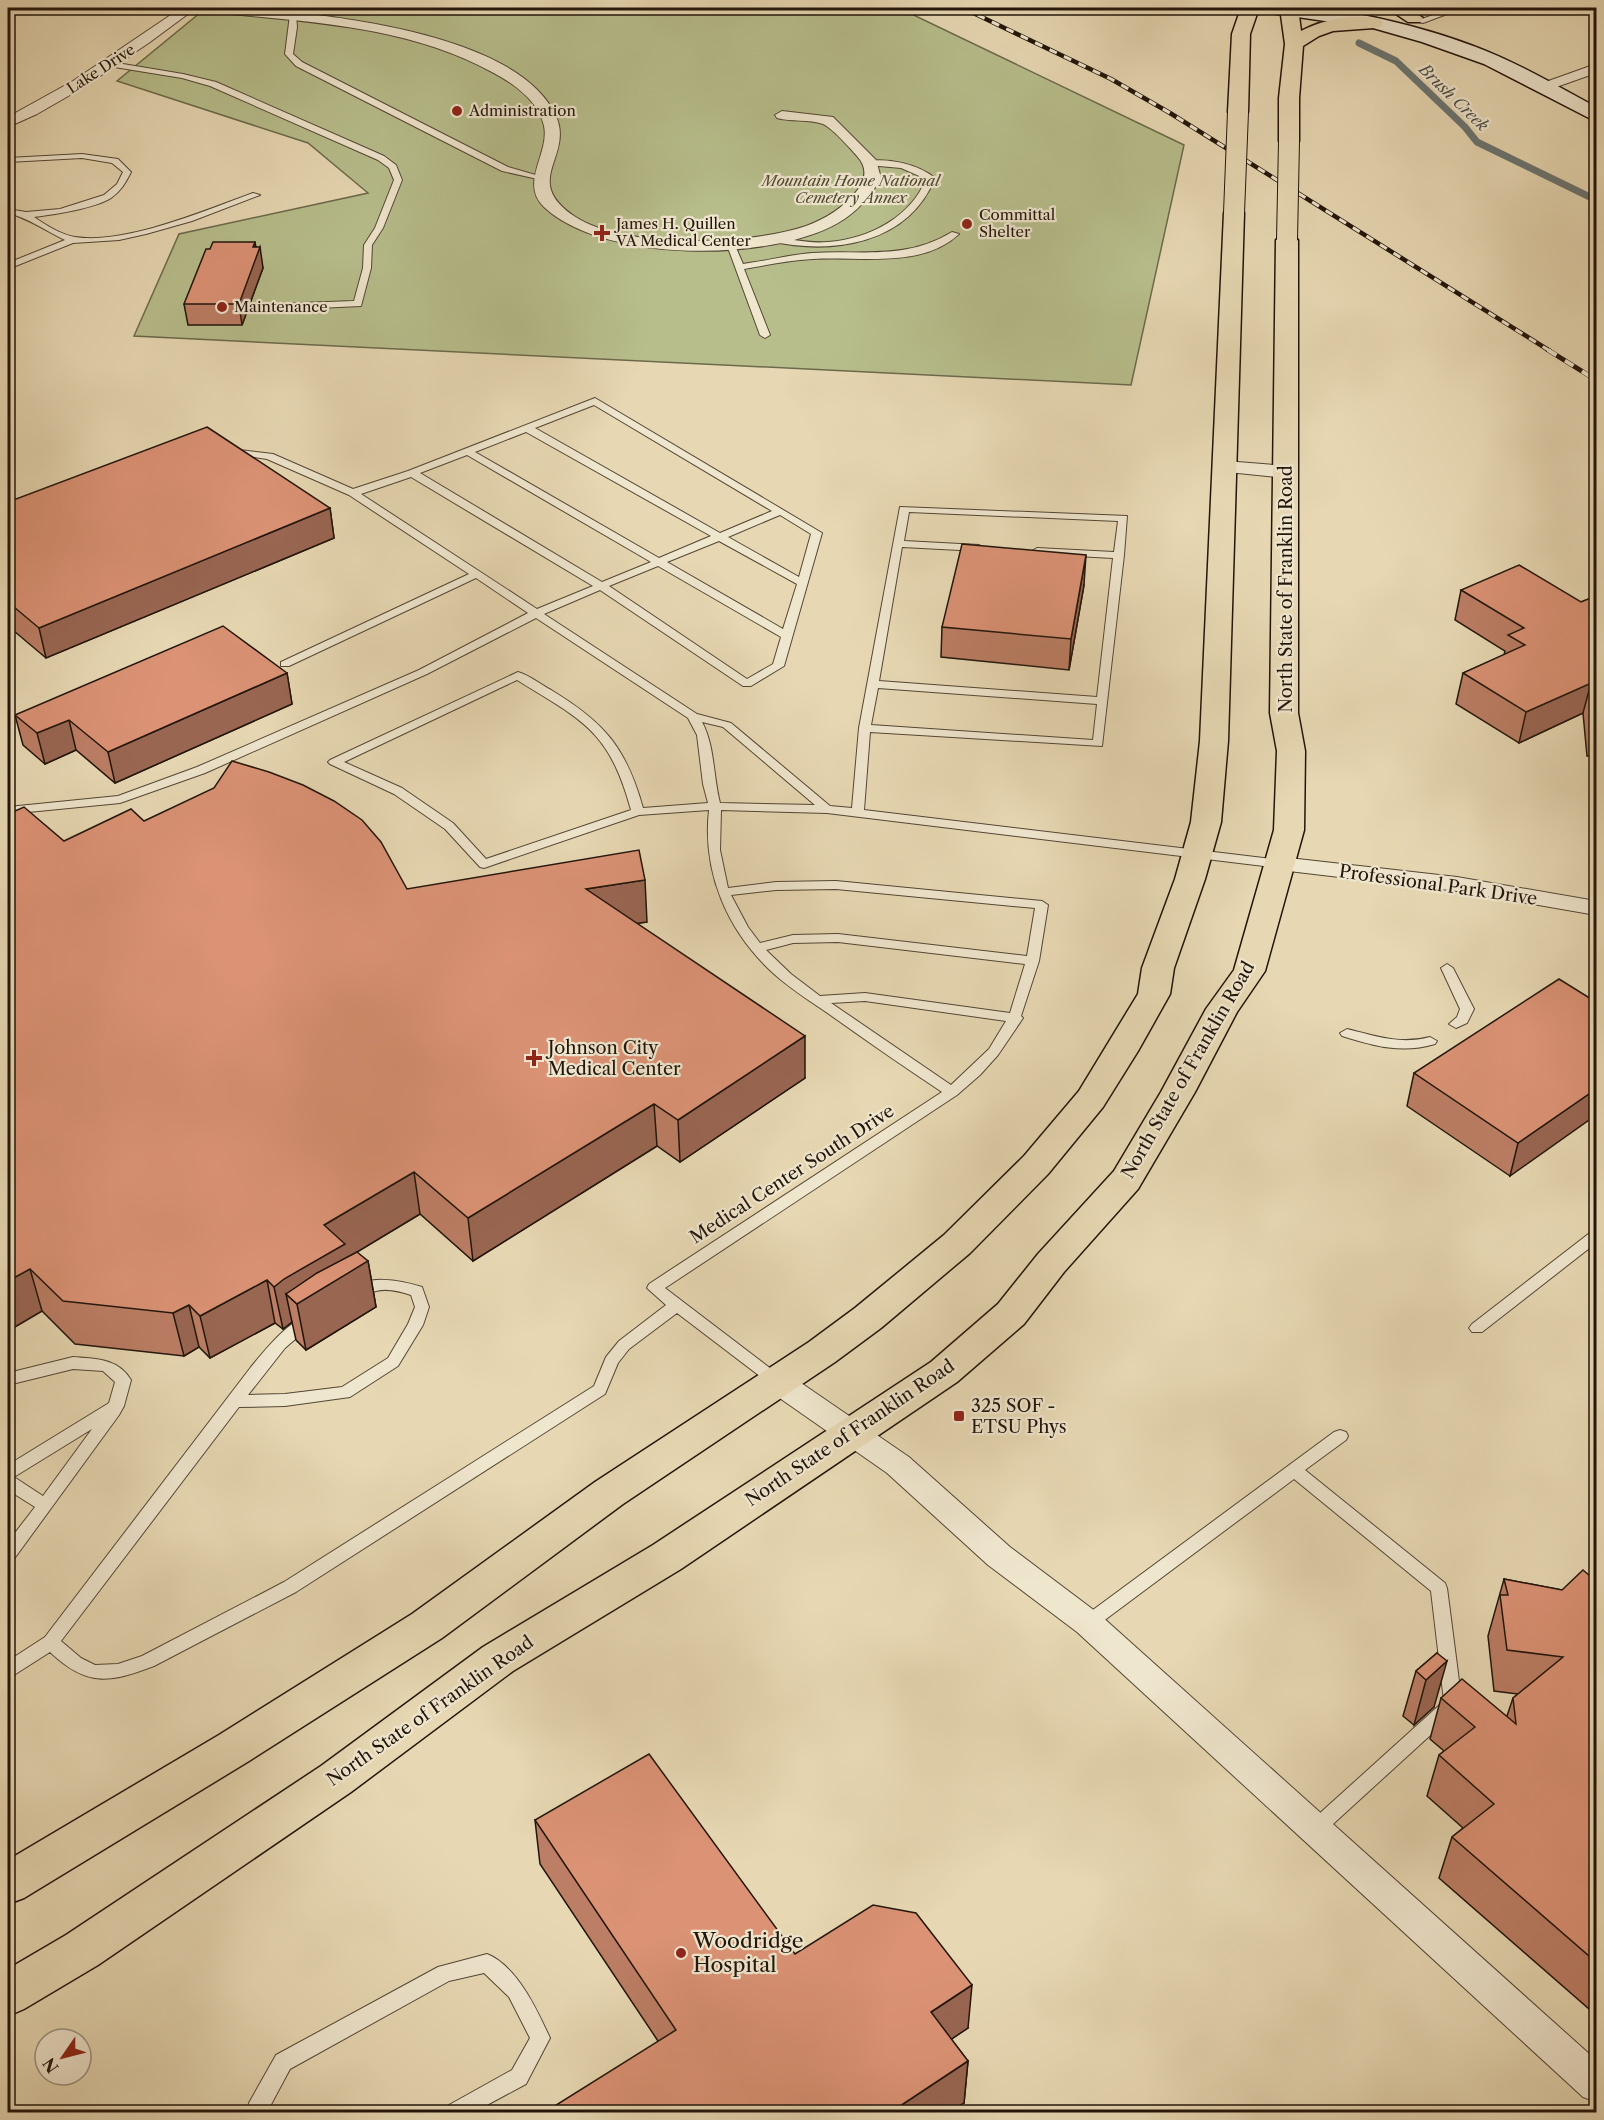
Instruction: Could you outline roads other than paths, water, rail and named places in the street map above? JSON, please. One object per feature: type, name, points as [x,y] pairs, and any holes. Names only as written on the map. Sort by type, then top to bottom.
[{"type":"highway","points":[[8,1884],[234,1748],[427,1626],[609,1493],[778,1382],[868,1318],[957,1244],[1036,1166],[1091,1099],[1122,1052],[1154,994],[1158,968],[1198,854],[1206,822],[1214,741],[1241,34],[1250,8]]},
{"type":"highway","name":"North State of Franklin Road","points":[[8,1994],[82,1950],[336,1779],[498,1659],[667,1557],[944,1372],[1011,1314],[1051,1263],[1126,1180],[1178,1092],[1222,1009],[1249,971],[1289,830],[1291,751],[1284,713],[1287,240],[1289,98],[1294,44],[1287,8]]},
{"type":"highway","points":[[1396,8],[1417,20]]},
{"type":"highway","points":[[1294,44],[1305,34],[1324,26],[1374,22]]},
{"type":"main road","points":[[1287,8],[1374,22],[1411,32],[1491,60],[1596,114]]},
{"type":"main road","points":[[1343,8],[1417,20],[1486,50],[1491,60]]},
{"type":"street","name":"Lake Drive","points":[[8,123],[59,96],[111,64],[189,8]]},
{"type":"street","points":[[211,8],[375,27],[470,55],[498,70],[529,90],[545,110],[552,127],[552,139],[540,185],[547,201],[563,215],[583,226],[622,238],[660,245],[731,245],[772,239],[813,229],[855,205],[873,178],[871,163],[862,152],[828,120],[782,116]]},
{"type":"street","points":[[1545,87],[1596,68]]},
{"type":"street","points":[[1225,467],[1287,472]]},
{"type":"street","name":"Professional Park Drive","points":[[1280,864],[1458,884],[1596,908]]},
{"type":"street","points":[[778,1382],[897,1465],[999,1556],[1088,1623],[1596,2084]]},
{"type":"lane","points":[[1417,20],[1459,8]]},
{"type":"lane","points":[[293,17],[296,30],[290,43],[290,54],[299,64],[505,169],[542,178]]},
{"type":"lane","points":[[111,64],[183,76],[213,84],[381,158],[393,167],[398,180],[379,228],[368,245],[367,268],[358,304],[274,306]]},
{"type":"lane","points":[[8,160],[82,156],[116,162],[127,172],[120,184],[107,197],[61,211],[26,215],[8,211]]},
{"type":"lane","points":[[772,239],[829,245],[878,232],[920,202],[928,189],[931,178],[913,168],[888,163],[871,163]]},
{"type":"lane","points":[[26,215],[59,235],[72,240],[93,241],[142,231],[256,195]]},
{"type":"lane","points":[[739,267],[810,256],[902,254],[937,246],[955,234]]},
{"type":"lane","points":[[8,266],[72,240]]},
{"type":"lane","points":[[731,245],[765,335]]},
{"type":"lane","points":[[353,493],[412,473],[595,401],[817,533],[778,666],[747,684],[601,586],[412,473]]},
{"type":"lane","points":[[527,428],[802,583]]},
{"type":"lane","points":[[222,449],[269,456],[353,493],[693,716],[727,725],[827,809]]},
{"type":"lane","points":[[467,451],[787,636]]},
{"type":"lane","points":[[858,814],[865,728],[904,509],[1123,518],[1098,744],[865,728]]},
{"type":"lane","points":[[8,811],[120,799],[201,770],[423,672],[536,613],[781,510]]},
{"type":"lane","points":[[898,544],[991,549]]},
{"type":"lane","points":[[1026,551],[1119,555]]},
{"type":"lane","points":[[285,664],[477,574]]},
{"type":"lane","points":[[638,812],[623,768],[595,726],[518,675],[334,762],[398,791],[448,826],[484,864],[638,812],[715,806],[827,809],[1280,864]]},
{"type":"lane","points":[[873,684],[1102,701]]},
{"type":"lane","points":[[693,716],[703,735],[708,784],[715,806],[711,832],[716,871],[731,910],[757,948],[770,963],[818,1000],[952,1092]]},
{"type":"lane","name":"Medical Center South Drive","points":[[676,1306],[654,1288],[952,1092],[973,1076],[997,1051],[1016,1018],[1034,960],[1042,905],[836,885],[776,886],[723,892]]},
{"type":"lane","points":[[757,948],[793,939],[838,938],[1034,960]]},
{"type":"lane","points":[[1447,969],[1467,1009],[1462,1020],[1456,1024]]},
{"type":"lane","points":[[818,1000],[865,997],[1016,1018]]},
{"type":"lane","points":[[1347,1033],[1395,1046],[1417,1046],[1430,1041]]},
{"type":"lane","points":[[1477,1328],[1596,1236]]},
{"type":"lane","points":[[237,1401],[285,1400],[345,1393],[393,1362],[416,1325],[422,1307],[417,1291],[396,1284],[381,1284],[345,1299]]},
{"type":"lane","points":[[51,1642],[73,1663],[91,1673],[108,1674],[148,1661],[290,1587],[600,1390],[611,1361],[624,1345],[676,1306],[778,1382]]},
{"type":"lane","points":[[8,1670],[51,1642],[214,1427],[237,1401],[271,1351],[318,1314]]},
{"type":"lane","points":[[8,1378],[73,1363],[107,1366],[123,1380],[116,1406],[8,1554]]},
{"type":"lane","points":[[8,1473],[116,1406]]},
{"type":"lane","points":[[1088,1623],[1340,1436]]},
{"type":"lane","points":[[1294,1470],[1439,1588],[1453,1704],[1315,1829]]},
{"type":"lane","points":[[8,1482],[45,1506]]},
{"type":"lane","points":[[257,2112],[256,2110],[283,2062],[445,1973],[487,1963],[516,1991],[540,2038],[519,2077],[456,2112]]},
{"type":"waterway","name":"Brush Creek","points":[[1359,43],[1396,61],[1465,127],[1477,142],[1596,200]]},
{"type":"railway","points":[[963,8],[1111,79],[1170,113],[1550,351]]},
{"type":"railway","points":[[1548,350],[1596,380]]},
{"type":"place","name":"Administration","points":[[457,111]]},
{"type":"place","name":"Committal Shelter","points":[[967,224]]},
{"type":"place","name":"James H. Quillen VA Medical Center","points":[[602,233]]},
{"type":"place","name":"Maintenance","points":[[222,307]]},
{"type":"place","name":"Johnson City Medical Center","points":[[534,1058]]},
{"type":"place","name":"325 SOF - ETSU Phys","points":[[959,1416]]},
{"type":"place","name":"Woodridge Hospital","points":[[681,1953]]},
{"type":"park label","name":"Mountain Home National Cemetery Annex","points":[[851,190]]}]
